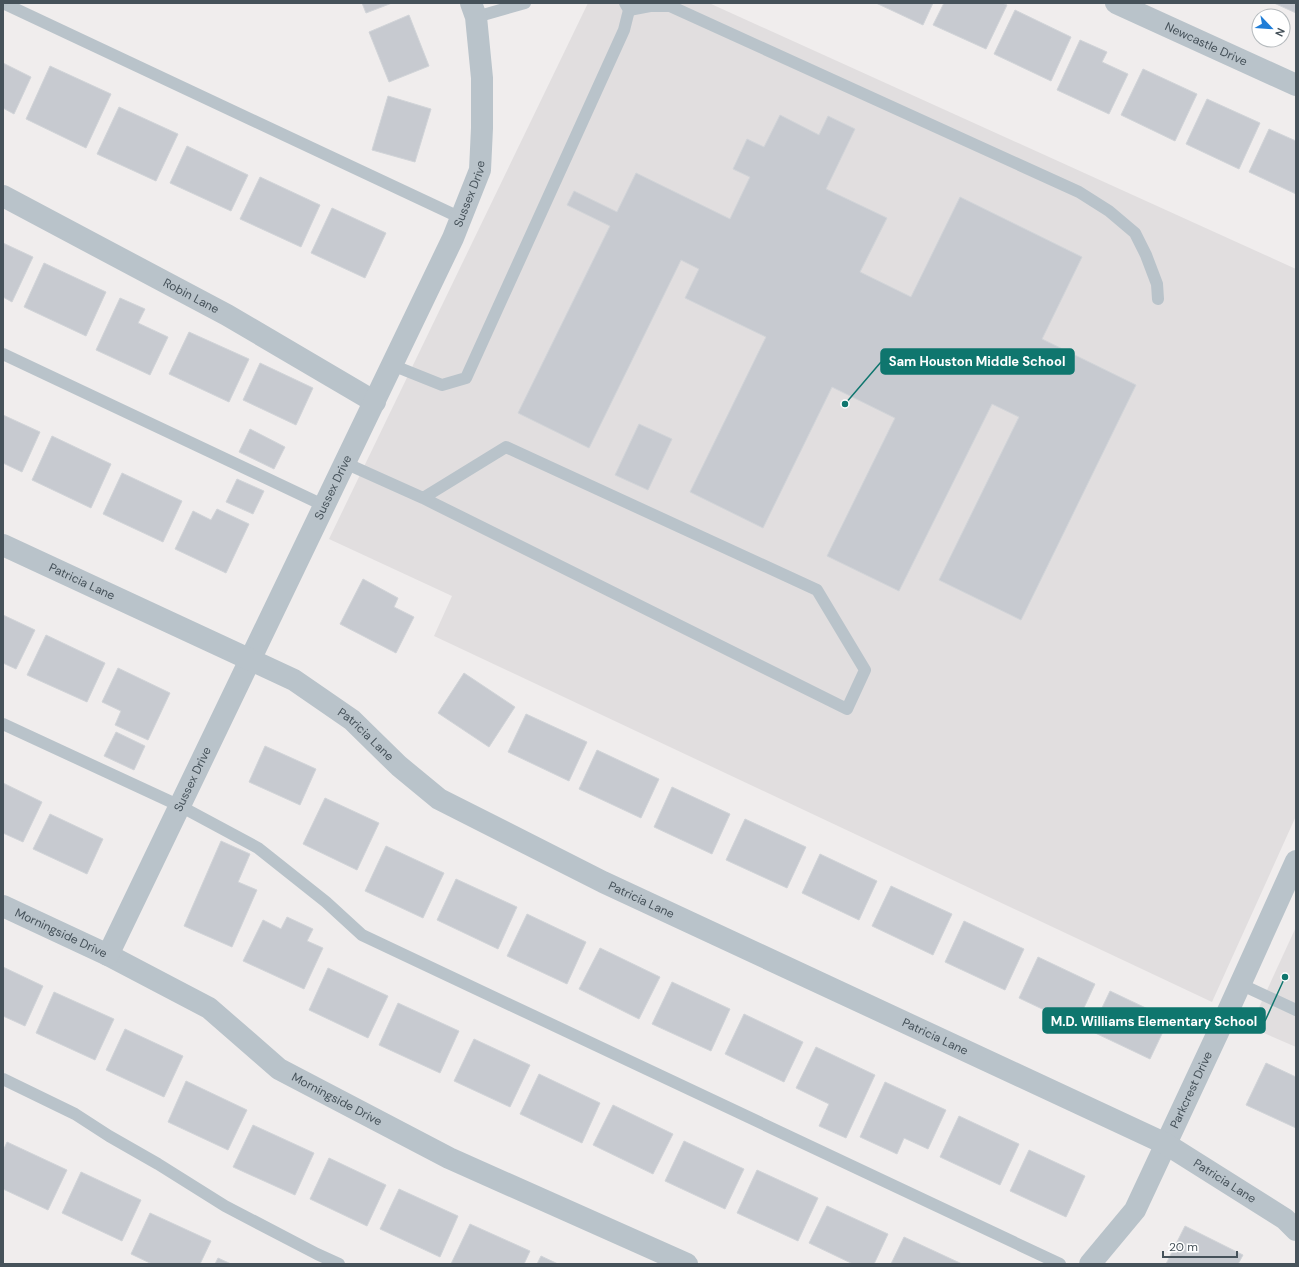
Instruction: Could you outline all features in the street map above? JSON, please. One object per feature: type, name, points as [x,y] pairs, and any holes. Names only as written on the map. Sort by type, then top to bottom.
[{"type":"street","name":"Newcastle Drive","points":[[1116,3],[1296,86]]},
{"type":"street","name":"Sussex Drive","points":[[108,955],[453,238],[480,170],[482,78],[473,10]]},
{"type":"street","name":"Robin Lane","points":[[3,196],[227,315],[374,402]]},
{"type":"street","name":"Patricia Lane","points":[[3,545],[294,680],[352,720],[399,766],[439,800],[602,882],[1166,1144],[1285,1219],[1296,1230]]},
{"type":"street","name":"Parkcrest Drive","points":[[1090,1264],[1135,1210],[1296,861]]},
{"type":"street","name":"Morningside Drive","points":[[3,906],[108,955],[209,1008],[279,1069],[449,1158],[687,1264]]},
{"type":"lane","points":[[473,10],[525,3]]},
{"type":"lane","points":[[3,4],[461,218]]},
{"type":"lane","points":[[392,365],[442,385],[466,378],[624,30],[627,7],[670,6],[1079,192],[1109,211],[1135,234],[1146,255],[1157,284],[1158,298]]},
{"type":"lane","points":[[3,354],[325,506]]},
{"type":"lane","points":[[345,463],[423,498],[846,709],[865,670],[817,590],[506,447],[423,498]]},
{"type":"lane","points":[[3,724],[180,806],[258,848],[326,902],[362,935],[1060,1264]]},
{"type":"lane","points":[[1240,984],[1296,1010]]},
{"type":"lane","points":[[3,1079],[75,1114],[225,1206],[339,1264]]},
{"type":"shaded area","points":[[588,3],[709,3],[1296,269],[1296,816],[1212,1002],[434,636],[452,596],[329,539]]},
{"type":"shaded area","points":[[1296,927],[1296,1047],[1250,1027]]},
{"type":"building","points":[[362,3],[392,3],[366,13]]},
{"type":"building","points":[[876,3],[933,3],[923,25]]},
{"type":"building","points":[[944,3],[1002,3],[1007,5],[986,49],[933,25]]},
{"type":"building","points":[[1274,3],[1296,3],[1296,13],[1291,11],[1291,8],[1285,8]]},
{"type":"building","points":[[1015,10],[1071,37],[1051,81],[994,54]]},
{"type":"building","points":[[409,15],[429,66],[389,82],[369,32]]},
{"type":"building","points":[[1080,40],[1107,52],[1102,62],[1128,74],[1109,114],[1057,90]]},
{"type":"building","points":[[3,63],[31,77],[14,114],[3,108]]},
{"type":"building","points":[[50,66],[111,94],[86,148],[26,119]]},
{"type":"building","points":[[1143,69],[1197,94],[1175,141],[1121,115]]},
{"type":"building","points":[[388,96],[431,109],[415,162],[372,150]]},
{"type":"building","points":[[1207,99],[1260,123],[1239,169],[1186,144]]},
{"type":"building","points":[[119,107],[178,134],[156,181],[97,154]]},
{"type":"building","points":[[780,115],[819,135],[828,116],[855,129],[826,189],[887,218],[860,272],[911,297],[960,197],[1082,257],[1042,339],[1136,385],[1021,620],[939,580],[1019,417],[992,404],[899,591],[827,556],[895,418],[832,387],[763,528],[690,492],[766,337],[685,298],[699,269],[681,260],[589,448],[518,413],[610,226],[567,205],[574,191],[617,212],[636,173],[730,219],[750,177],[733,169],[747,139],[764,147]]},
{"type":"building","points":[[1269,129],[1296,141],[1296,194],[1249,172]]},
{"type":"building","points":[[187,146],[248,175],[231,211],[170,183]]},
{"type":"building","points":[[260,177],[320,205],[301,247],[240,219]]},
{"type":"building","points":[[332,208],[386,233],[365,278],[311,253]]},
{"type":"building","points":[[3,243],[33,257],[12,302],[3,297]]},
{"type":"building","points":[[44,263],[106,292],[86,336],[24,307]]},
{"type":"building","points":[[120,298],[145,309],[138,323],[168,337],[150,375],[96,350]]},
{"type":"building","points":[[189,332],[249,359],[229,402],[169,374]]},
{"type":"building","points":[[260,363],[313,388],[296,425],[243,400]]},
{"type":"building","points":[[3,415],[40,432],[22,472],[3,463]]},
{"type":"building","points":[[639,424],[672,439],[648,490],[615,475]]},
{"type":"building","points":[[250,429],[285,447],[274,469],[239,452]]},
{"type":"building","points":[[52,436],[111,464],[91,508],[32,480]]},
{"type":"building","points":[[122,473],[182,501],[163,542],[103,514]]},
{"type":"building","points":[[237,479],[264,491],[253,514],[226,502]]},
{"type":"building","points":[[217,509],[249,524],[226,573],[175,549],[193,511],[211,520]]},
{"type":"building","points":[[363,579],[398,598],[394,607],[414,617],[396,653],[340,624]]},
{"type":"building","points":[[3,615],[35,630],[16,669],[3,663]]},
{"type":"building","points":[[46,635],[105,663],[87,702],[27,675]]},
{"type":"building","points":[[118,668],[170,693],[148,740],[115,725],[121,711],[102,702]]},
{"type":"building","points":[[464,673],[515,707],[489,747],[438,713]]},
{"type":"building","points":[[526,714],[587,742],[569,781],[508,752]]},
{"type":"building","points":[[116,732],[145,746],[134,770],[104,756]]},
{"type":"building","points":[[265,746],[316,769],[300,805],[249,782]]},
{"type":"building","points":[[597,750],[659,779],[641,818],[579,789]]},
{"type":"building","points":[[3,783],[42,802],[23,842],[3,833]]},
{"type":"building","points":[[672,787],[730,814],[712,854],[654,827]]},
{"type":"building","points":[[325,798],[379,823],[357,870],[303,844]]},
{"type":"building","points":[[50,814],[103,839],[87,874],[33,849]]},
{"type":"building","points":[[745,819],[806,847],[787,888],[726,860]]},
{"type":"building","points":[[221,841],[250,854],[238,882],[257,890],[232,947],[184,926]]},
{"type":"building","points":[[386,846],[444,873],[423,918],[365,891]]},
{"type":"building","points":[[820,854],[877,881],[859,920],[802,893]]},
{"type":"building","points":[[456,879],[517,907],[498,949],[437,920]]},
{"type":"building","points":[[891,886],[952,914],[933,955],[872,926]]},
{"type":"building","points":[[527,914],[586,942],[567,984],[507,956]]},
{"type":"building","points":[[287,917],[313,929],[307,941],[323,948],[304,989],[243,961],[263,920],[281,929]]},
{"type":"building","points":[[964,921],[1024,949],[1005,990],[945,962]]},
{"type":"building","points":[[600,948],[660,977],[639,1019],[579,989]]},
{"type":"building","points":[[1038,957],[1095,984],[1076,1025],[1019,998]]},
{"type":"building","points":[[3,967],[43,986],[25,1026],[3,1016]]},
{"type":"building","points":[[328,968],[388,996],[368,1038],[309,1010]]},
{"type":"building","points":[[672,982],[730,1009],[711,1051],[652,1024]]},
{"type":"building","points":[[1110,991],[1169,1019],[1150,1059],[1091,1031]]},
{"type":"building","points":[[54,992],[114,1019],[95,1060],[36,1033]]},
{"type":"building","points":[[398,1003],[459,1031],[440,1073],[379,1045]]},
{"type":"building","points":[[744,1014],[803,1042],[784,1082],[725,1054]]},
{"type":"building","points":[[125,1029],[183,1056],[164,1097],[106,1070]]},
{"type":"building","points":[[474,1039],[530,1065],[510,1107],[454,1081]]},
{"type":"building","points":[[816,1047],[875,1075],[846,1138],[819,1126],[829,1104],[796,1088]]},
{"type":"building","points":[[1266,1063],[1296,1077],[1296,1128],[1246,1105]]},
{"type":"building","points":[[539,1074],[600,1103],[582,1143],[520,1114]]},
{"type":"building","points":[[186,1081],[247,1110],[228,1150],[168,1122]]},
{"type":"building","points":[[885,1082],[946,1110],[928,1149],[904,1138],[897,1154],[860,1137]]},
{"type":"building","points":[[613,1105],[673,1134],[653,1174],[593,1145]]},
{"type":"building","points":[[959,1116],[1019,1144],[1000,1185],[940,1157]]},
{"type":"building","points":[[253,1125],[314,1153],[295,1195],[233,1167]]},
{"type":"building","points":[[684,1141],[744,1169],[725,1209],[665,1181]]},
{"type":"building","points":[[7,1142],[67,1170],[48,1210],[3,1189],[3,1151]]},
{"type":"building","points":[[1029,1150],[1085,1176],[1066,1217],[1010,1191]]},
{"type":"building","points":[[329,1158],[386,1185],[367,1226],[310,1199]]},
{"type":"building","points":[[757,1170],[818,1198],[798,1241],[737,1213]]},
{"type":"building","points":[[81,1172],[141,1200],[122,1241],[62,1213]]},
{"type":"building","points":[[399,1189],[458,1216],[440,1257],[380,1229]]},
{"type":"building","points":[[827,1206],[888,1234],[874,1264],[853,1264],[809,1243]]},
{"type":"building","points":[[150,1213],[211,1241],[200,1264],[152,1264],[131,1254]]},
{"type":"building","points":[[470,1224],[530,1251],[524,1264],[451,1264]]},
{"type":"building","points":[[1185,1226],[1243,1255],[1238,1264],[1166,1264]]},
{"type":"building","points":[[904,1237],[962,1264],[891,1264]]},
{"type":"building","points":[[541,1256],[558,1264],[537,1264]]},
{"type":"building","points":[[218,1258],[231,1264],[215,1264]]},
{"type":"place","name":"Sam Houston Middle School","points":[[845,404]]},
{"type":"place","name":"M.D. Williams Elementary School","points":[[1285,977]]}]
